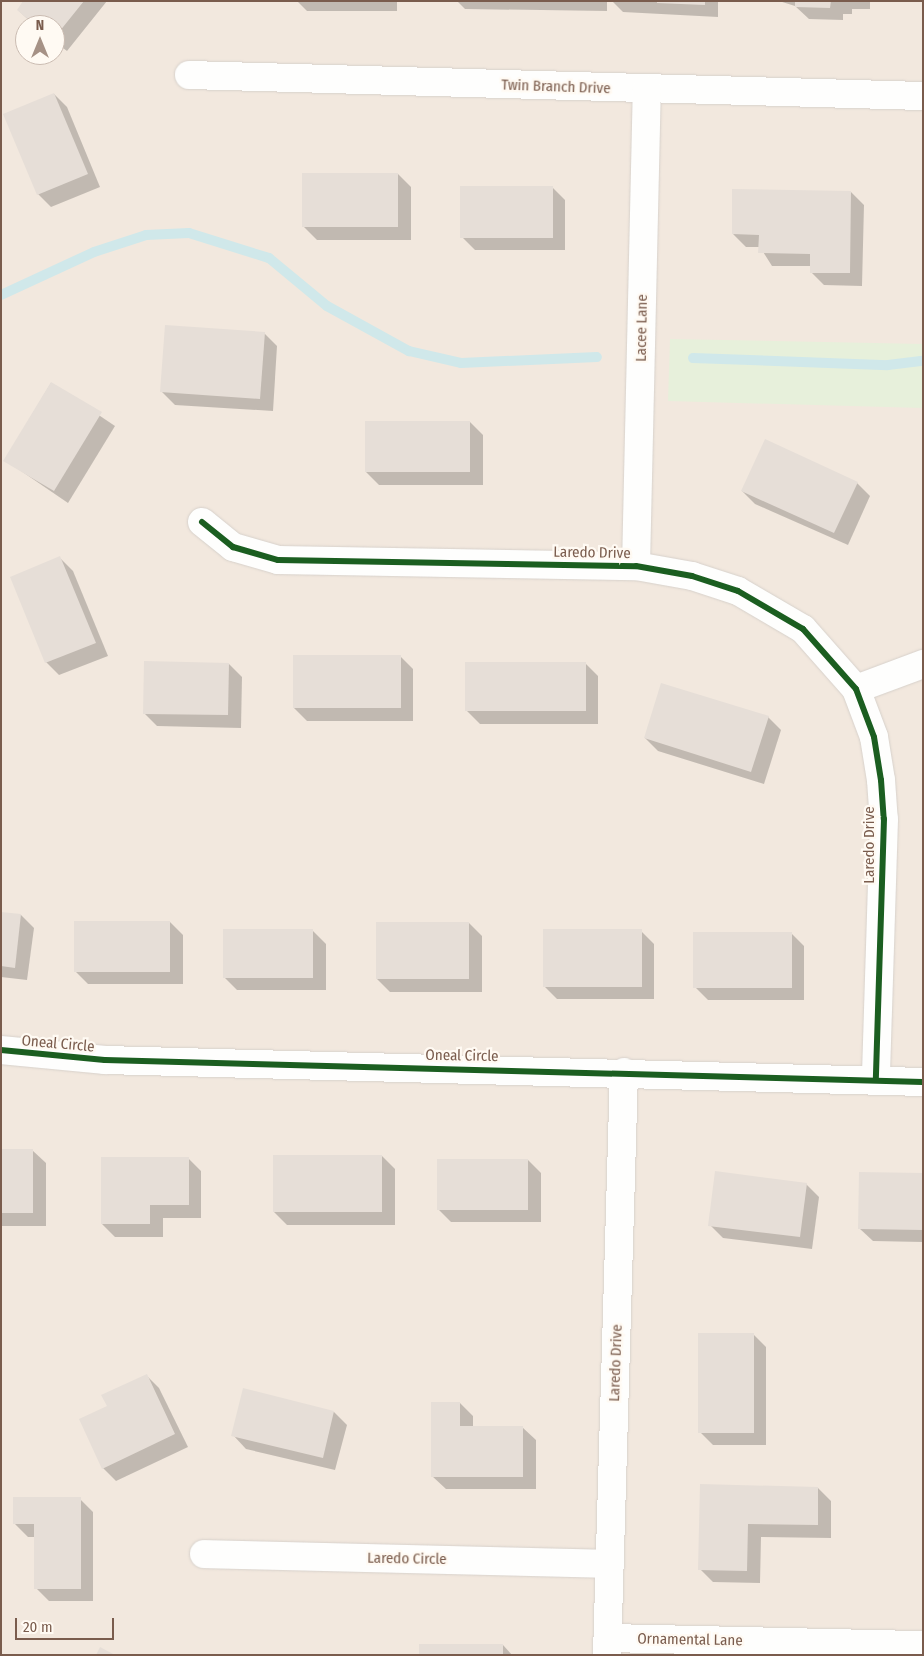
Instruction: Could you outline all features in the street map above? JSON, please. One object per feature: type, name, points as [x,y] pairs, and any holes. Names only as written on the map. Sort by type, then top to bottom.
[{"type":"street","name":"Twin Branch Drive","points":[[189,75],[647,90],[923,96]]},
{"type":"street","name":"Lacee Lane","points":[[636,566],[647,90]]},
{"type":"street","name":"Laredo Drive","points":[[202,522],[234,547],[278,560],[636,566],[692,576],[773,608],[803,629],[856,689],[874,737],[884,820],[876,1080]]},
{"type":"street","points":[[856,689],[923,664]]},
{"type":"street","name":"Oneal Circle","points":[[1,1050],[105,1060],[624,1072],[923,1082]]},
{"type":"street","name":"Laredo Drive","points":[[607,1647],[624,1072]]},
{"type":"street","name":"Laredo Circle","points":[[204,1554],[610,1564]]},
{"type":"street","name":"Ornamental Lane","points":[[607,1647],[923,1645]]},
{"type":"shaded area","points":[[1,1],[923,1],[923,1655],[1,1655]]},
{"type":"green space","points":[[670,339],[923,344],[923,408],[668,401]]},
{"type":"building","points":[[23,1],[84,1],[65,25],[65,15],[23,15],[17,10]]},
{"type":"building","points":[[657,1],[705,1],[705,5],[657,3]]},
{"type":"building","points":[[795,1],[831,1],[830,8],[795,7]]},
{"type":"building","points":[[54,93],[88,174],[37,195],[3,114]]},
{"type":"building","points":[[302,173],[398,173],[398,227],[302,227]]},
{"type":"building","points":[[460,186],[553,186],[553,238],[460,238]]},
{"type":"building","points":[[732,189],[851,191],[850,273],[810,273],[810,254],[758,253],[759,235],[732,234]]},
{"type":"building","points":[[165,325],[265,332],[260,399],[160,392]]},
{"type":"building","points":[[51,382],[102,412],[54,491],[3,461]]},
{"type":"building","points":[[365,421],[470,421],[470,472],[365,472]]},
{"type":"building","points":[[765,439],[858,482],[834,533],[741,491]]},
{"type":"building","points":[[60,556],[96,643],[45,663],[10,577]]},
{"type":"building","points":[[293,655],[401,655],[401,708],[293,708]]},
{"type":"building","points":[[144,661],[229,663],[228,715],[143,714]]},
{"type":"building","points":[[465,662],[586,662],[586,711],[465,711]]},
{"type":"building","points":[[661,683],[769,716],[751,772],[644,738]]},
{"type":"building","points":[[1,912],[21,914],[15,968],[1,966]]},
{"type":"building","points":[[74,921],[170,921],[170,972],[74,972]]},
{"type":"building","points":[[376,922],[469,922],[469,979],[376,979]]},
{"type":"building","points":[[223,929],[313,929],[313,978],[223,978]]},
{"type":"building","points":[[543,929],[642,929],[642,987],[543,987]]},
{"type":"building","points":[[693,932],[792,932],[792,988],[693,988]]},
{"type":"building","points":[[1,1149],[33,1149],[33,1213],[1,1213]]},
{"type":"building","points":[[273,1155],[382,1155],[382,1212],[273,1212]]},
{"type":"building","points":[[101,1157],[189,1157],[189,1205],[150,1205],[150,1224],[101,1224]]},
{"type":"building","points":[[437,1159],[528,1159],[528,1210],[437,1210]]},
{"type":"building","points":[[715,1171],[807,1183],[800,1237],[708,1226]]},
{"type":"building","points":[[859,1172],[923,1173],[923,1230],[858,1229]]},
{"type":"building","points":[[698,1333],[754,1333],[754,1433],[698,1433]]},
{"type":"building","points":[[147,1374],[175,1434],[102,1469],[79,1419],[107,1406],[101,1395]]},
{"type":"building","points":[[243,1388],[334,1411],[323,1458],[231,1436]]},
{"type":"building","points":[[431,1402],[460,1402],[460,1426],[523,1426],[523,1477],[431,1477]]},
{"type":"building","points":[[700,1484],[818,1487],[818,1525],[748,1524],[747,1571],[698,1570]]},
{"type":"building","points":[[13,1497],[81,1497],[81,1589],[34,1589],[34,1524],[13,1524]]},
{"type":"building","points":[[419,1644],[503,1644],[503,1655],[419,1655]]},
{"type":"building","points":[[100,1647],[115,1655],[96,1655]]},
{"type":"waterway","points":[[1,295],[94,252],[146,235],[189,233],[269,258],[327,306],[409,351],[461,363],[597,357]]},
{"type":"waterway","points":[[693,358],[888,365],[923,361]]},
{"type":"cycle path","points":[[202,522],[233,547],[278,560],[636,566],[692,576],[738,591],[803,629],[856,689],[874,737],[881,780],[884,819],[876,1080]]},
{"type":"cycle path","points":[[1,1050],[105,1060],[923,1082]]}]
